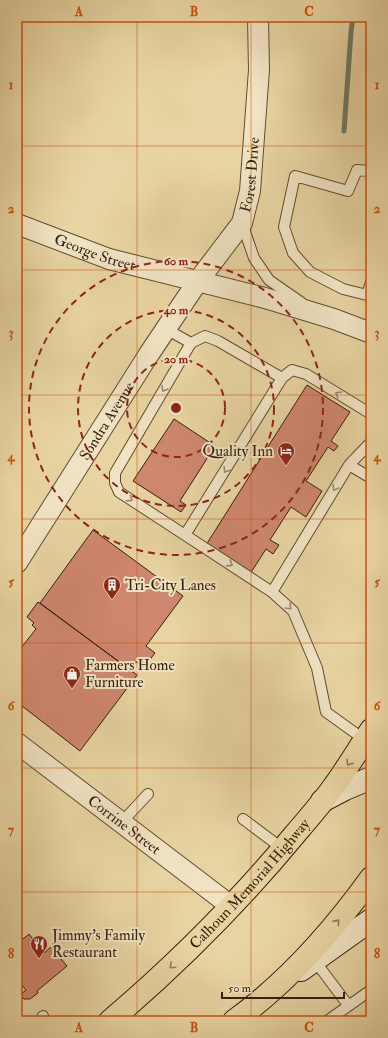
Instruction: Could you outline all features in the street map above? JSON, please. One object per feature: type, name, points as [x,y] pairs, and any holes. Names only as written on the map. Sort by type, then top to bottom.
[{"type":"highway","name":"Calhoun Memorial Highway","points":[[110,1021],[147,990],[188,952],[231,906],[282,849],[332,789],[368,735]]},
{"type":"highway","points":[[234,1021],[272,991],[320,944],[371,878]]},
{"type":"main road","points":[[322,801],[344,789],[371,778]]},
{"type":"main road","points":[[272,991],[371,920]]},
{"type":"street","name":"Forest Drive","points":[[198,281],[242,223],[250,191],[259,70],[258,17]]},
{"type":"street","name":"George Street","points":[[17,224],[109,259],[198,281]]},
{"type":"street","points":[[198,281],[265,298],[371,333]]},
{"type":"street","name":"Sondra Avenue","points":[[17,563],[198,281]]},
{"type":"street","name":"Corrine Street","points":[[17,743],[40,759],[121,823],[231,906]]},
{"type":"lane","points":[[371,171],[357,170],[348,191],[295,176],[284,227],[293,253],[310,272],[343,289],[369,296],[371,282]]},
{"type":"lane","points":[[242,223],[254,258],[269,280],[314,313]]},
{"type":"lane","points":[[166,329],[190,343]]},
{"type":"lane","points":[[282,378],[218,341],[205,336],[190,343],[115,473],[115,483],[119,492],[272,592],[293,610],[318,668],[326,712],[368,735]]},
{"type":"lane","points":[[185,535],[282,378],[292,370],[306,374],[371,414]]},
{"type":"lane","points":[[272,592],[349,465],[371,442]]},
{"type":"lane","points":[[349,465],[371,478]]},
{"type":"lane","points":[[121,823],[148,794]]},
{"type":"lane","points":[[243,819],[282,849]]},
{"type":"lane","points":[[315,960],[348,1006]]},
{"type":"lane","points":[[327,1021],[371,990]]},
{"type":"building","name":"Quality Inn","points":[[307,385],[350,412],[331,441],[338,446],[334,451],[328,447],[306,481],[322,491],[306,517],[291,507],[270,540],[279,545],[273,554],[266,549],[250,574],[206,545]]},
{"type":"building","points":[[174,419],[215,446],[180,501],[186,505],[181,512],[133,481]]},
{"type":"building","name":"Tri-City Lanes","points":[[93,530],[183,596],[146,646],[155,653],[144,667],[136,662],[130,670],[40,603]]},
{"type":"building","name":"Farmers Home Furniture","points":[[38,602],[137,675],[80,751],[17,702],[17,653],[36,629],[32,625],[34,623],[27,617]]},
{"type":"building","name":"Jimmy's Family Restaurant","points":[[17,932],[23,939],[29,934],[44,953],[51,947],[67,966],[37,991],[38,993],[30,999],[24,999],[20,995],[26,990],[17,980]]},
{"type":"waterway","points":[[344,131],[353,17]]},
{"type":"place","name":"Quality Inn","points":[[286,466]]},
{"type":"place","name":"Tri-City Lanes","points":[[112,600]]},
{"type":"place","name":"Farmers Home Furniture","points":[[72,689]]},
{"type":"place","name":"Jimmy's Family Restaurant","points":[[39,959]]}]
